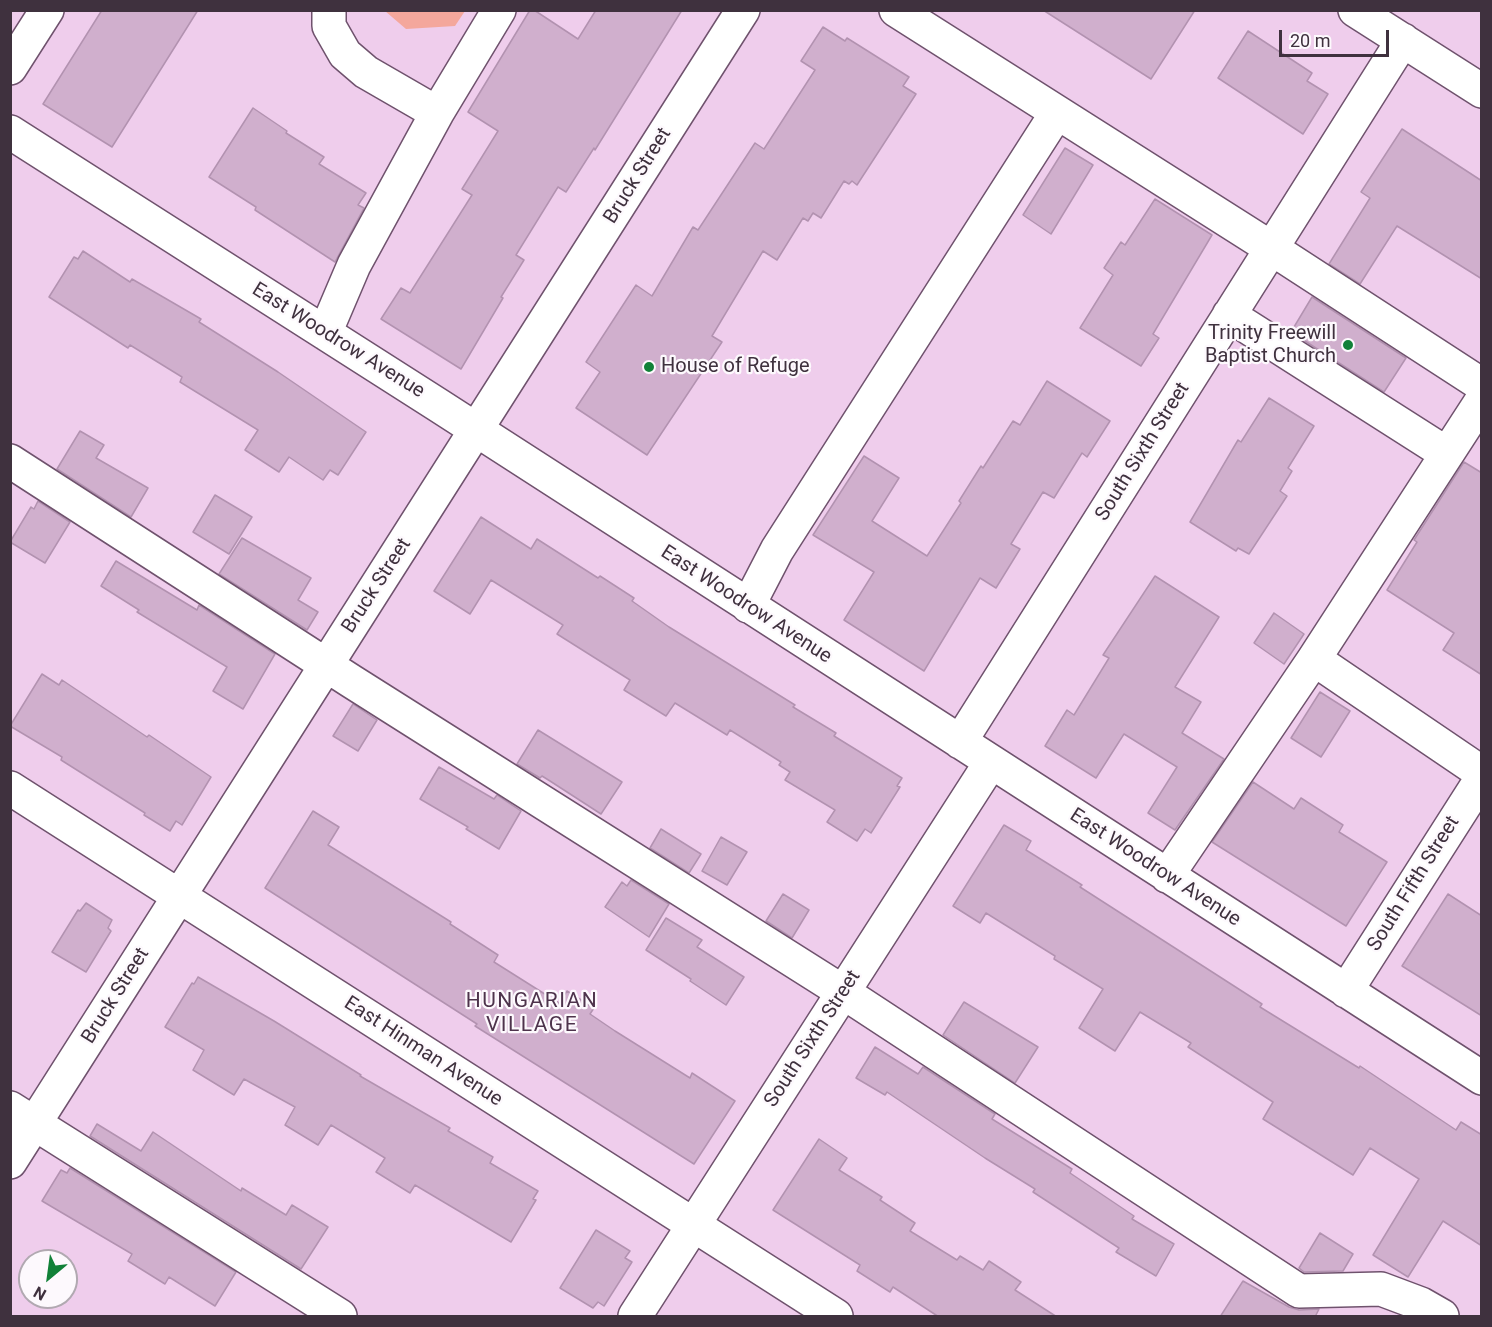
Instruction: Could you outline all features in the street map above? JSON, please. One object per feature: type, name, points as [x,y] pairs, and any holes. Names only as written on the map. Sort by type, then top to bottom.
[{"type":"street","points":[[10,68],[46,10]]},
{"type":"street","points":[[329,10],[329,26],[345,54],[366,72],[437,113]]},
{"type":"street","points":[[326,333],[354,265],[437,113],[499,10]]},
{"type":"street","name":"Bruck Street","points":[[10,1162],[23,1116],[179,896],[743,10]]},
{"type":"street","points":[[896,10],[1056,114],[1272,248],[1482,385]]},
{"type":"street","points":[[1355,10],[1482,91]]},
{"type":"street","name":"South Sixth Street","points":[[960,742],[1402,40]]},
{"type":"street","points":[[748,606],[777,550],[1056,114]]},
{"type":"street","name":"East Woodrow Avenue","points":[[10,132],[1482,1078]]},
{"type":"street","points":[[1229,315],[1447,454]]},
{"type":"street","points":[[1167,876],[1314,659],[1482,400]]},
{"type":"street","points":[[10,461],[326,665],[843,992],[1299,1291],[1381,1289],[1421,1304],[1442,1317]]},
{"type":"street","points":[[1314,659],[1482,773]]},
{"type":"street","name":"South Sixth Street","points":[[635,1317],[991,762]]},
{"type":"street","name":"South Fifth Street","points":[[1346,991],[1482,778]]},
{"type":"street","name":"East Hinman Avenue","points":[[10,788],[836,1317]]},
{"type":"street","points":[[23,1116],[340,1317]]},
{"type":"shaded area","points":[[385,11],[465,11],[455,26],[406,29]]},
{"type":"building","points":[[102,10],[198,10],[112,147],[43,104]]},
{"type":"building","points":[[530,10],[534,10],[578,39],[596,10],[682,10],[595,150],[594,148],[566,192],[558,187],[516,255],[524,260],[461,369],[381,319],[401,288],[410,293],[472,195],[462,189],[498,131],[468,112]]},
{"type":"building","points":[[1043,10],[1195,10],[1151,79]]},
{"type":"building","points":[[823,27],[845,41],[847,38],[909,77],[903,86],[916,94],[857,185],[852,181],[849,184],[844,181],[821,218],[813,213],[808,221],[803,218],[777,260],[763,251],[712,336],[722,342],[647,455],[576,408],[600,372],[586,362],[636,285],[652,296],[693,227],[698,230],[755,143],[764,149],[815,70],[801,61]]},
{"type":"building","points":[[1248,31],[1312,73],[1307,81],[1328,94],[1303,134],[1218,78]]},
{"type":"building","points":[[253,108],[287,131],[286,133],[324,157],[319,164],[366,193],[358,205],[364,208],[335,262],[209,177]]},
{"type":"building","points":[[1402,129],[1482,181],[1482,279],[1397,226],[1360,284],[1329,264],[1370,198],[1361,192]]},
{"type":"building","points":[[1065,148],[1093,165],[1051,234],[1023,215]]},
{"type":"building","points":[[1155,199],[1212,235],[1153,334],[1159,338],[1141,366],[1080,328],[1113,275],[1104,268],[1121,242],[1125,245]]},
{"type":"building","points":[[83,251],[130,282],[132,279],[201,319],[199,322],[366,432],[338,475],[330,470],[323,480],[289,457],[279,472],[245,450],[258,430],[180,382],[182,377],[130,345],[128,348],[49,297],[74,257],[78,259]]},
{"type":"building","name":"Trinity Freewill Baptist Church","points":[[1312,297],[1406,358],[1384,392],[1291,332]]},
{"type":"building","points":[[1047,381],[1110,421],[1087,457],[1082,453],[1054,498],[1043,492],[1011,544],[1020,549],[996,588],[980,578],[924,671],[844,620],[874,572],[813,535],[864,456],[899,478],[872,521],[927,556],[961,503],[959,501],[981,466],[983,468],[1013,421],[1020,425]]},
{"type":"building","points":[[1269,398],[1314,426],[1288,468],[1292,471],[1280,491],[1287,496],[1249,554],[1238,548],[1236,551],[1190,522],[1238,440],[1241,442]]},
{"type":"building","points":[[80,431],[104,445],[96,458],[148,488],[131,517],[57,469]]},
{"type":"building","points":[[1464,462],[1482,473],[1482,675],[1443,650],[1454,633],[1387,590],[1417,542],[1414,540]]},
{"type":"building","points":[[215,495],[252,517],[229,554],[193,532]]},
{"type":"building","points":[[38,501],[70,522],[45,563],[10,542],[31,507],[34,509]]},
{"type":"building","points":[[481,517],[531,549],[537,539],[598,578],[600,576],[634,598],[632,601],[669,627],[795,705],[793,707],[836,733],[834,736],[902,778],[897,786],[900,787],[871,833],[865,829],[857,841],[827,822],[835,810],[785,780],[790,772],[779,765],[781,762],[730,730],[727,735],[675,703],[666,716],[624,690],[630,680],[557,634],[563,625],[491,580],[470,614],[434,591]]},
{"type":"building","points":[[242,538],[311,578],[298,600],[318,612],[307,630],[219,574]]},
{"type":"building","points":[[116,561],[197,610],[199,605],[275,654],[243,709],[213,691],[227,667],[137,612],[139,610],[101,586]]},
{"type":"building","points":[[1155,576],[1219,617],[1175,687],[1201,702],[1182,733],[1224,759],[1175,830],[1148,813],[1177,767],[1124,734],[1096,778],[1045,746],[1067,710],[1074,715],[1109,658],[1103,655]]},
{"type":"building","points":[[1274,613],[1304,634],[1284,664],[1254,643]]},
{"type":"building","points":[[42,674],[59,685],[62,680],[211,777],[182,825],[176,821],[170,831],[61,760],[62,757],[10,726]]},
{"type":"building","points":[[1320,692],[1350,711],[1321,757],[1291,738]]},
{"type":"building","points":[[353,704],[377,720],[358,751],[333,736]]},
{"type":"building","points":[[538,730],[622,782],[601,814],[542,776],[540,778],[517,764]]},
{"type":"building","points":[[439,767],[494,799],[497,795],[521,811],[499,849],[466,829],[468,827],[420,799]]},
{"type":"building","points":[[1253,782],[1294,809],[1301,798],[1343,825],[1339,832],[1387,862],[1346,926],[1212,842]]},
{"type":"building","points":[[313,811],[339,827],[328,845],[451,922],[450,924],[498,955],[494,962],[559,1003],[567,991],[594,1008],[590,1014],[615,1031],[690,1078],[692,1073],[735,1101],[694,1164],[475,1026],[477,1024],[265,888]]},
{"type":"building","points":[[1004,825],[1031,841],[1026,850],[1262,1004],[1260,1007],[1359,1068],[1360,1066],[1456,1130],[1461,1122],[1482,1135],[1482,1246],[1443,1221],[1408,1277],[1373,1255],[1419,1179],[1370,1148],[1353,1175],[1263,1119],[1273,1102],[1188,1047],[1191,1043],[1140,1012],[1115,1051],[1079,1028],[1103,989],[986,913],[980,923],[953,906]]},
{"type":"building","points":[[661,829],[701,854],[689,873],[650,848]]},
{"type":"building","points":[[721,837],[747,852],[727,885],[702,871]]},
{"type":"building","points":[[631,880],[669,904],[649,937],[605,907],[622,882],[627,886]]},
{"type":"building","points":[[783,894],[809,910],[792,938],[766,921]]},
{"type":"building","points":[[1448,894],[1482,916],[1482,1016],[1402,966]]},
{"type":"building","points":[[86,903],[112,920],[108,928],[111,931],[86,972],[52,952],[78,910],[80,911]]},
{"type":"building","points":[[666,918],[702,940],[697,947],[744,977],[726,1005],[646,950]]},
{"type":"building","points":[[198,977],[450,1128],[448,1131],[493,1157],[490,1163],[538,1191],[533,1199],[536,1200],[511,1242],[415,1185],[410,1193],[376,1172],[385,1158],[331,1125],[318,1145],[285,1125],[295,1107],[244,1079],[234,1095],[193,1070],[204,1050],[165,1027]]},
{"type":"building","points":[[964,1002],[1038,1047],[1015,1083],[943,1035]]},
{"type":"building","points":[[875,1047],[918,1074],[923,1067],[995,1114],[992,1119],[1072,1169],[1070,1173],[1134,1216],[1132,1219],[1174,1244],[1156,1276],[1116,1252],[1119,1248],[1033,1192],[1035,1189],[887,1092],[885,1095],[856,1078]]},
{"type":"building","points":[[97,1124],[141,1151],[153,1132],[241,1191],[242,1188],[286,1215],[292,1205],[328,1227],[301,1269],[90,1136]]},
{"type":"building","points":[[819,1139],[847,1158],[839,1170],[882,1197],[880,1200],[915,1223],[910,1231],[957,1260],[960,1256],[983,1270],[989,1261],[1021,1282],[1015,1290],[1057,1317],[939,1317],[893,1287],[890,1292],[857,1271],[860,1265],[773,1210]]},
{"type":"building","points":[[70,1168],[236,1272],[215,1306],[169,1277],[165,1284],[128,1261],[132,1254],[42,1201],[61,1170],[67,1173]]},
{"type":"building","points":[[596,1230],[630,1251],[625,1258],[632,1262],[604,1306],[598,1302],[593,1308],[560,1288]]},
{"type":"building","points":[[1320,1233],[1353,1254],[1343,1271],[1304,1272],[1299,1268]]},
{"type":"building","points":[[1243,1281],[1289,1307],[1299,1310],[1319,1309],[1315,1317],[1220,1317]]},
{"type":"place","name":"Trinity Freewill Baptist Church","points":[[1348,345]]},
{"type":"place","name":"House of Refuge","points":[[649,367]]},
{"type":"district","name":"HUNGARIAN VILLAGE","points":[[532,1014]]}]
